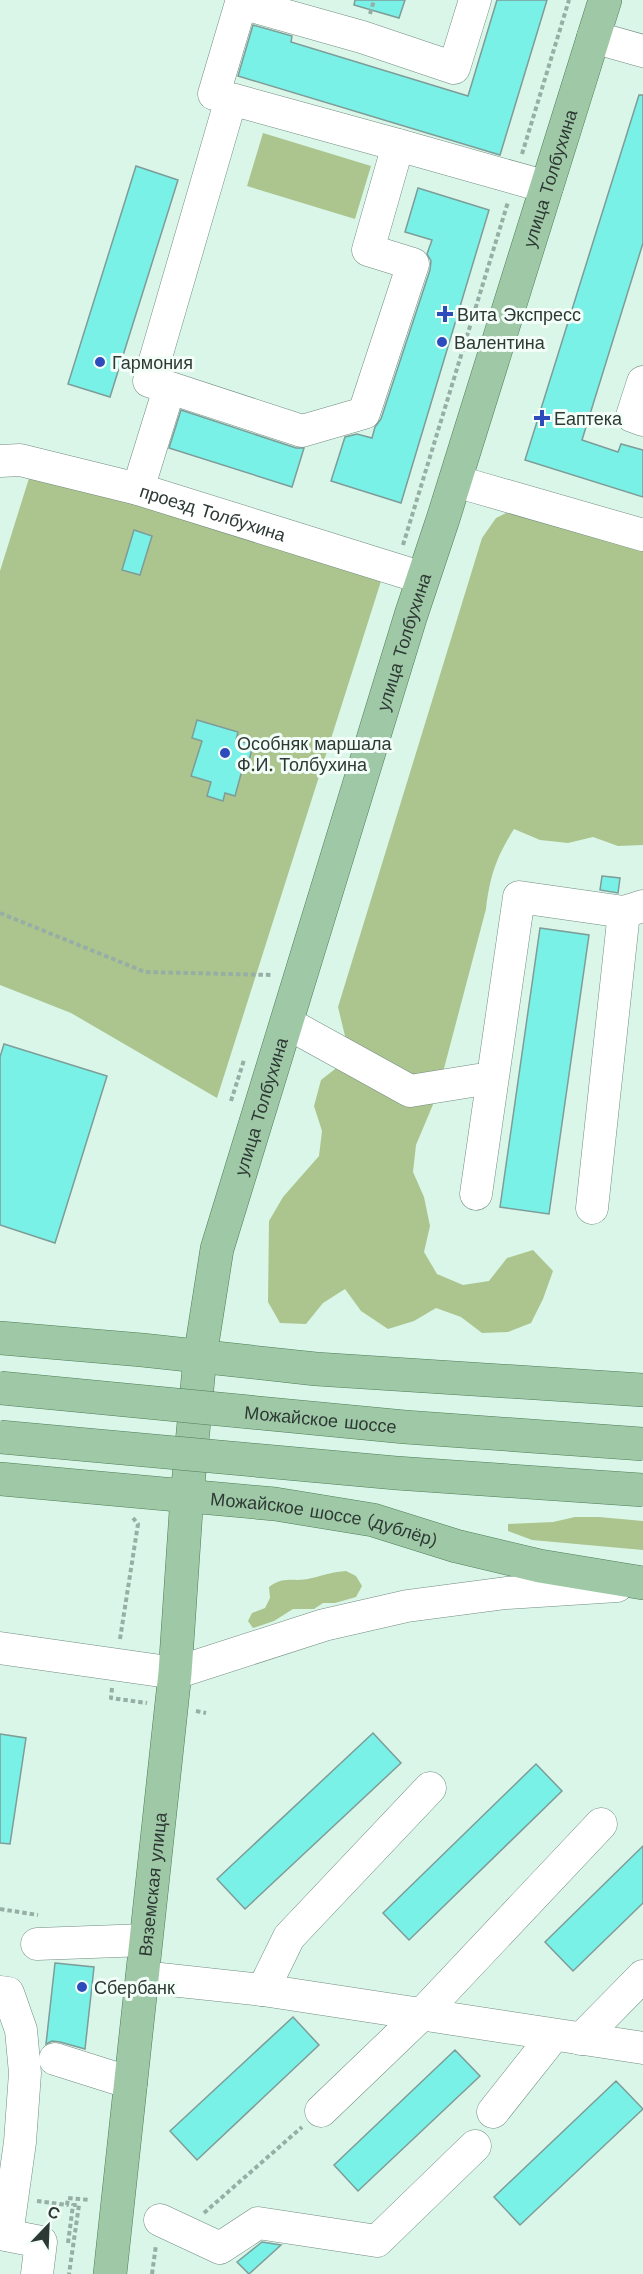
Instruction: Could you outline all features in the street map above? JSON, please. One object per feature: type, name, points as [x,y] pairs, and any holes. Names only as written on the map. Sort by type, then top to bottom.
[{"type":"main road","name":"улица Толбухина","points":[[187,1496],[200,1357],[217,1249],[287,1023],[409,573],[455,481],[605,0]]},
{"type":"main road","points":[[0,1338],[142,1350],[316,1369],[643,1390]]},
{"type":"main road","name":"Можайское шоссе","points":[[0,1388],[405,1427],[643,1444]]},
{"type":"main road","points":[[0,1437],[396,1473],[643,1490]]},
{"type":"main road","name":"Можайское шоссе (дублёр)","points":[[0,1479],[274,1504],[373,1520],[456,1546],[540,1566],[643,1584]]},
{"type":"main road","name":"Вяземская улица","points":[[110,2274],[175,1672],[187,1496]]},
{"type":"street","points":[[476,0],[454,68],[362,37],[241,3],[214,94],[547,188]]},
{"type":"street","points":[[593,37],[643,51]]},
{"type":"street","points":[[231,99],[149,381],[302,431],[364,413],[413,264],[368,250],[398,145]]},
{"type":"street","points":[[643,382],[632,416],[643,420]]},
{"type":"street","points":[[138,489],[169,388]]},
{"type":"street","name":"проезд Толбухина","points":[[0,461],[21,460],[138,489],[409,573]]},
{"type":"street","points":[[455,481],[643,535]]},
{"type":"street","points":[[476,1194],[519,897],[634,909],[592,1208]]},
{"type":"street","points":[[287,1023],[410,1091],[478,1080]]},
{"type":"street","points":[[0,1648],[175,1672],[324,1625],[406,1606],[506,1593],[643,1584]]},
{"type":"street","points":[[263,1990],[289,1937],[430,1788]]},
{"type":"street","points":[[321,2110],[421,2015],[601,1824]]},
{"type":"street","points":[[38,1930],[146,1940]]},
{"type":"street","points":[[493,2112],[567,2037],[643,1976]]},
{"type":"street","points":[[142,1977],[263,1990],[643,2048]]},
{"type":"street","points":[[0,1992],[8,1993],[21,2030],[24,2073],[20,2142],[12,2197],[3,2235],[41,2242],[38,2274]]},
{"type":"street","points":[[55,2059],[131,2083]]},
{"type":"street","points":[[167,2229],[220,2248],[258,2223],[377,2241],[475,2146]]},
{"type":"path","points":[[409,573],[515,178],[569,0]]},
{"type":"path","points":[[0,913],[145,972],[272,975]]},
{"type":"path","points":[[231,1101],[244,1060]]},
{"type":"path","points":[[116,1664],[138,1524],[127,1509]]},
{"type":"path","points":[[0,1909],[38,1930]]},
{"type":"path","points":[[152,2274],[167,2229],[321,2110]]},
{"type":"path","points":[[12,2197],[67,2205],[68,2198],[90,2200]]},
{"type":"path","points":[[73,2205],[79,2205],[67,2274],[73,2205]]},
{"type":"green space","points":[[263,133],[371,166],[355,219],[247,186]]},
{"type":"green space","points":[[30,475],[57,476],[382,578],[217,1098],[71,1013],[0,985],[0,571]]},
{"type":"green space","points":[[512,510],[643,550],[643,845],[618,846],[593,837],[568,843],[540,840],[514,829],[498,858],[492,877],[486,909],[437,1095],[416,1145],[413,1172],[424,1197],[430,1226],[424,1252],[437,1274],[463,1285],[489,1281],[507,1258],[533,1250],[553,1271],[531,1323],[508,1332],[482,1333],[461,1317],[436,1308],[414,1321],[388,1329],[361,1311],[345,1289],[323,1303],[306,1324],[280,1323],[268,1302],[269,1221],[283,1197],[319,1156],[322,1131],[314,1106],[321,1080],[344,1062],[345,1036],[338,1007],[482,538],[496,518]]},
{"type":"green space","points":[[575,1517],[643,1521],[643,1550],[532,1540],[508,1531],[508,1524],[553,1522]]},
{"type":"green space","points":[[346,1571],[356,1576],[362,1586],[356,1597],[335,1603],[323,1603],[314,1609],[293,1609],[274,1621],[253,1628],[248,1621],[252,1613],[265,1608],[270,1598],[269,1587],[275,1583]]},
{"type":"building","points":[[355,0],[405,0],[399,18],[354,5]]},
{"type":"building","points":[[497,0],[547,0],[500,155],[238,76],[253,25],[292,36],[291,42],[468,96]]},
{"type":"building","points":[[639,95],[643,95],[643,243],[582,440],[618,452],[621,444],[643,450],[643,497],[525,460]]},
{"type":"building","points":[[136,166],[178,180],[110,397],[68,384]]},
{"type":"building","points":[[418,188],[489,210],[401,503],[331,481],[345,437],[357,434],[372,438],[375,427],[381,419],[430,270],[431,261],[427,254],[432,240],[405,232]]},
{"type":"building","points":[[181,410],[296,448],[304,448],[292,487],[169,448]]},
{"type":"building","points":[[134,530],[152,536],[140,575],[122,570]]},
{"type":"building","name":"Особняк маршала Ф.И. Толбухина","points":[[197,720],[238,732],[236,740],[253,745],[248,764],[244,763],[235,796],[225,793],[223,801],[207,796],[211,782],[191,776],[202,741],[192,738]]},
{"type":"building","points":[[602,876],[620,878],[618,893],[600,890]]},
{"type":"building","points":[[540,928],[589,935],[549,1214],[500,1207]]},
{"type":"building","points":[[4,1044],[107,1076],[55,1243],[0,1225],[0,1057]]},
{"type":"building","points":[[373,1733],[401,1763],[245,1909],[217,1879]]},
{"type":"building","points":[[0,1734],[26,1738],[10,1844],[0,1843]]},
{"type":"building","points":[[536,1764],[562,1791],[409,1940],[383,1913]]},
{"type":"building","points":[[643,1846],[643,1903],[573,1971],[545,1942]]},
{"type":"building","points":[[55,1963],[94,1967],[85,2049],[60,2042],[52,2041],[46,2044]]},
{"type":"building","points":[[293,2017],[319,2045],[197,2160],[170,2131]]},
{"type":"building","points":[[455,2050],[480,2076],[358,2191],[334,2165]]},
{"type":"building","points":[[616,2081],[643,2109],[520,2225],[494,2197]]},
{"type":"building","points":[[262,2242],[281,2245],[249,2274],[237,2262]]},
{"type":"place","name":"Вита Экспресс","points":[[445,314]]},
{"type":"place","name":"Валентина","points":[[442,342]]},
{"type":"place","name":"Гармония","points":[[100,362]]},
{"type":"place","name":"Еаптека","points":[[542,418]]},
{"type":"place","name":"Особняк маршала Ф.И. Толбухина","points":[[225,753]]},
{"type":"place","name":"Сбербанк","points":[[82,1987]]}]
